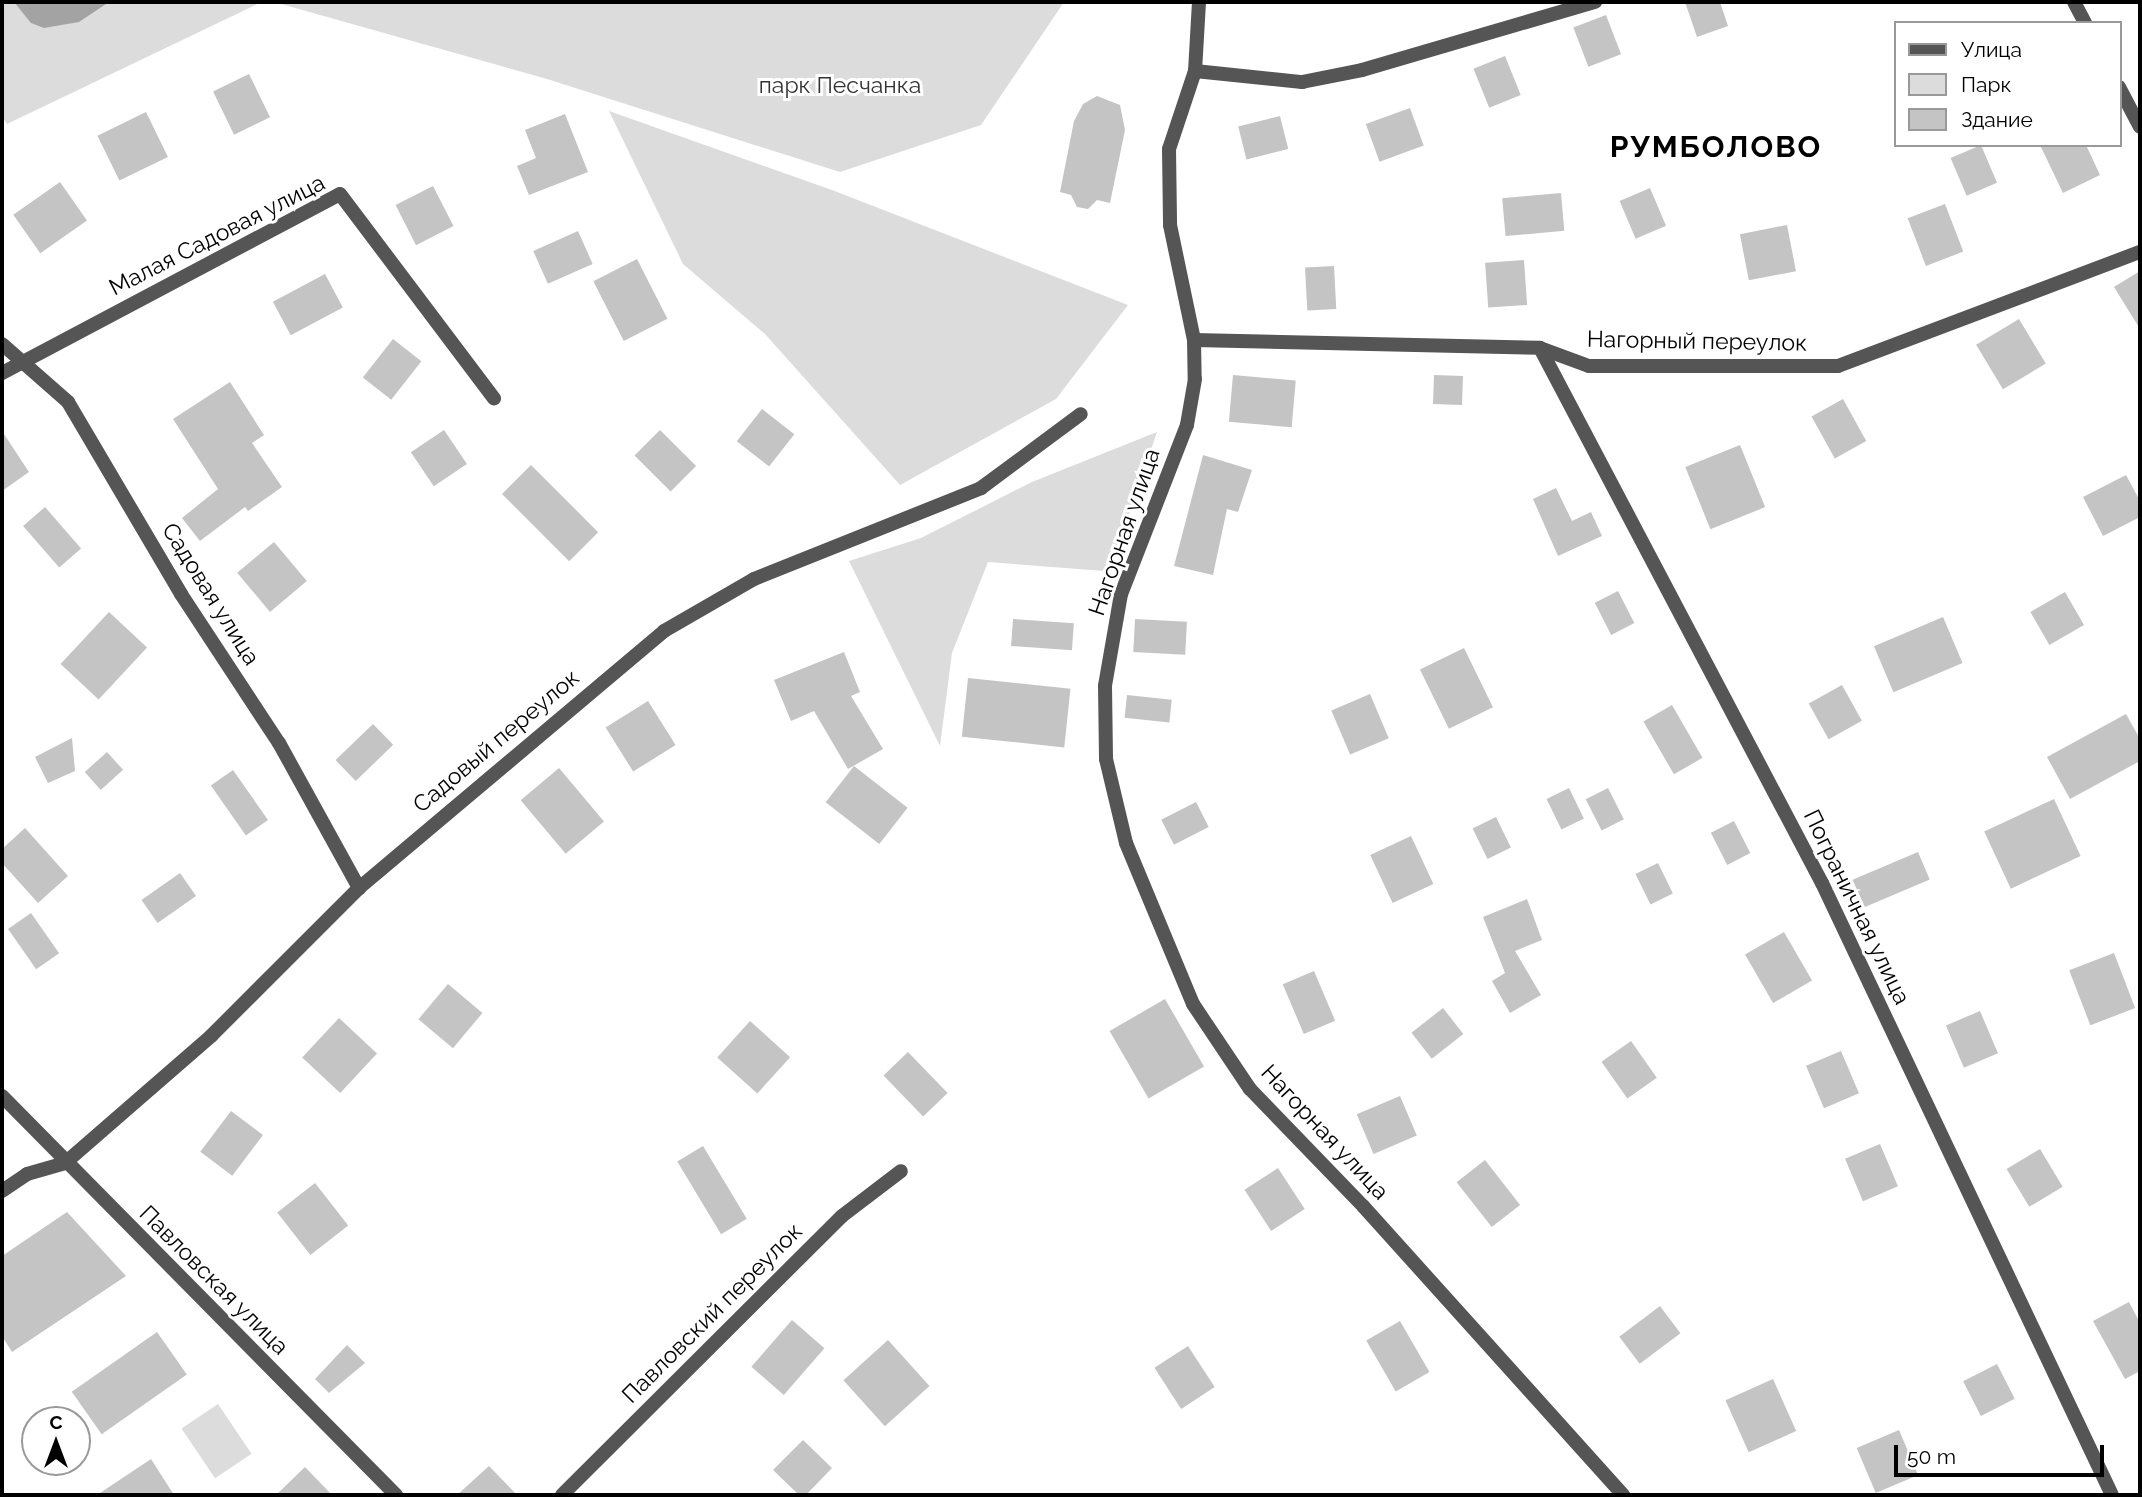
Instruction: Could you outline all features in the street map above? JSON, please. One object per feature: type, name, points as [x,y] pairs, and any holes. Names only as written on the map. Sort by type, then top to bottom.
[{"type":"street","name":"Нагорная улица","points":[[1199,2],[1195,71],[1169,149],[1170,225],[1194,340],[1195,379],[1187,425],[1121,594],[1108,664],[1106,759],[1126,843],[1193,1004],[1250,1089],[1363,1206],[1623,1495]]},
{"type":"street","points":[[1195,71],[1302,82],[1362,70],[1595,2]]},
{"type":"street","points":[[2074,2],[2084,21]]},
{"type":"street","points":[[2121,91],[2140,127]]},
{"type":"street","name":"Малая Садовая улица","points":[[2,373],[340,194],[494,398]]},
{"type":"street","name":"Нагорный переулок","points":[[1194,340],[1540,348],[1589,366],[1838,366],[2140,252]]},
{"type":"street","name":"Садовая улица","points":[[2,344],[68,402],[181,594],[279,743],[359,888]]},
{"type":"street","name":"Пограничная улица","points":[[1540,348],[1822,883],[2112,1495]]},
{"type":"street","name":"Садовый переулок","points":[[2,1191],[27,1174],[65,1163],[211,1036],[359,888],[664,631],[754,579],[981,488],[1081,414]]},
{"type":"street","name":"Павловская улица","points":[[2,1096],[65,1163],[396,1495]]},
{"type":"street","name":"Павловский переулок","points":[[562,1495],[842,1216],[901,1171]]},
{"type":"green space","points":[[2,2],[262,2],[7,124],[2,116]]},
{"type":"green space","name":"парк Песчанка","points":[[274,2],[1064,2],[981,125],[840,172],[547,79]]},
{"type":"green space","points":[[609,111],[832,190],[1128,305],[1056,399],[900,485],[765,334],[683,264]]},
{"type":"green space","points":[[1157,432],[1121,538],[1104,571],[988,562],[952,653],[940,746],[849,561],[921,538],[1032,482]]},
{"type":"green space","points":[[218,1404],[252,1454],[215,1478],[182,1429]]},
{"type":"shaded area","points":[[14,2],[109,2],[79,22],[44,28],[31,23]]},
{"type":"building","points":[[1685,2],[1720,2],[1728,26],[1697,37]]},
{"type":"building","points":[[1606,15],[1621,54],[1588,67],[1573,28]]},
{"type":"building","points":[[1505,56],[1521,95],[1489,108],[1473,69]]},
{"type":"building","points":[[249,74],[270,117],[234,135],[213,92]]},
{"type":"building","points":[[1097,96],[1120,105],[1125,130],[1110,203],[1097,200],[1088,209],[1077,207],[1071,195],[1060,192],[1074,121],[1083,104]]},
{"type":"building","points":[[1410,108],[1424,146],[1380,162],[1366,124]]},
{"type":"building","points":[[146,112],[168,157],[119,181],[97,136]]},
{"type":"building","points":[[565,114],[588,172],[529,195],[517,166],[536,158],[525,130]]},
{"type":"building","points":[[1280,116],[1288,149],[1247,159],[1238,126]]},
{"type":"building","points":[[1982,147],[1997,183],[1967,196],[1951,158]]},
{"type":"building","points":[[2041,147],[2087,147],[2100,175],[2063,193]]},
{"type":"building","points":[[60,182],[87,221],[40,253],[13,215]]},
{"type":"building","points":[[433,186],[453,226],[416,245],[396,205]]},
{"type":"building","points":[[1650,188],[1666,226],[1636,239],[1620,201]]},
{"type":"building","points":[[1561,193],[1564,231],[1506,236],[1502,198]]},
{"type":"building","points":[[1945,204],[1963,252],[1926,266],[1908,218]]},
{"type":"building","points":[[1787,225],[1796,271],[1749,280],[1740,234]]},
{"type":"building","points":[[578,231],[593,264],[548,284],[533,251]]},
{"type":"building","points":[[637,259],[667,319],[624,341],[593,281]]},
{"type":"building","points":[[1524,260],[1527,305],[1488,308],[1485,263]]},
{"type":"building","points":[[1334,266],[1336,309],[1307,310],[1305,268]]},
{"type":"building","points":[[2140,271],[2140,329],[2114,287]]},
{"type":"building","points":[[325,274],[343,308],[291,335],[273,302]]},
{"type":"building","points":[[2019,319],[2046,364],[2003,389],[1976,345]]},
{"type":"building","points":[[393,339],[421,361],[391,400],[363,378]]},
{"type":"building","points":[[1233,375],[1296,380],[1292,427],[1229,422]]},
{"type":"building","points":[[1434,375],[1463,376],[1462,405],[1433,404]]},
{"type":"building","points":[[230,382],[264,435],[252,443],[282,487],[248,511],[245,507],[200,541],[182,518],[218,489],[173,419]]},
{"type":"building","points":[[1843,399],[1866,441],[1835,458],[1812,416]]},
{"type":"building","points":[[762,409],[794,434],[769,467],[737,441]]},
{"type":"building","points":[[444,430],[467,464],[434,486],[411,452]]},
{"type":"building","points":[[660,430],[696,466],[671,492],[635,455]]},
{"type":"building","points":[[2,431],[29,472],[2,491]]},
{"type":"building","points":[[1740,445],[1765,507],[1710,529],[1685,467]]},
{"type":"building","points":[[1203,455],[1252,470],[1238,512],[1227,509],[1213,575],[1174,566]]},
{"type":"building","points":[[531,465],[598,532],[569,561],[502,494]]},
{"type":"building","points":[[2126,475],[2140,501],[2140,517],[2103,536],[2083,497]]},
{"type":"building","points":[[1556,488],[1572,521],[1591,512],[1602,536],[1558,556],[1533,499]]},
{"type":"building","points":[[45,507],[81,549],[59,568],[23,526]]},
{"type":"building","points":[[274,542],[307,581],[270,612],[237,573]]},
{"type":"building","points":[[1618,591],[1634,623],[1611,635],[1595,603]]},
{"type":"building","points":[[2065,592],[2084,625],[2049,645],[2030,612]]},
{"type":"building","points":[[109,612],[147,647],[99,699],[61,664]]},
{"type":"building","points":[[1943,617],[1963,663],[1893,692],[1874,646]]},
{"type":"building","points":[[1013,619],[1074,623],[1072,650],[1011,646]]},
{"type":"building","points":[[1135,619],[1187,622],[1185,655],[1133,652]]},
{"type":"building","points":[[1464,648],[1493,707],[1449,729],[1420,669]]},
{"type":"building","points":[[844,652],[860,692],[851,696],[883,749],[848,769],[814,711],[791,721],[774,680]]},
{"type":"building","points":[[968,678],[1070,689],[1064,747],[962,737]]},
{"type":"building","points":[[1842,685],[1862,721],[1829,739],[1809,703]]},
{"type":"building","points":[[1370,694],[1389,738],[1350,755],[1331,710]]},
{"type":"building","points":[[1127,695],[1172,700],[1169,723],[1125,718]]},
{"type":"building","points":[[648,701],[676,745],[633,772],[606,727]]},
{"type":"building","points":[[1672,705],[1702,758],[1674,774],[1643,722]]},
{"type":"building","points":[[2126,714],[2140,739],[2140,761],[2070,799],[2047,757]]},
{"type":"building","points":[[373,724],[393,745],[356,781],[336,760]]},
{"type":"building","points":[[72,738],[75,771],[48,783],[35,757]]},
{"type":"building","points":[[107,752],[123,770],[101,790],[85,772]]},
{"type":"building","points":[[854,766],[908,808],[879,844],[826,802]]},
{"type":"building","points":[[559,768],[604,822],[566,854],[521,800]]},
{"type":"building","points":[[233,770],[268,820],[246,835],[211,785]]},
{"type":"building","points":[[1569,788],[1584,819],[1561,830],[1547,799]]},
{"type":"building","points":[[1608,788],[1624,819],[1602,831],[1586,799]]},
{"type":"building","points":[[2054,799],[2081,856],[2011,889],[1984,832]]},
{"type":"building","points":[[1196,802],[1209,827],[1174,845],[1161,820]]},
{"type":"building","points":[[1496,817],[1511,848],[1488,859],[1473,828]]},
{"type":"building","points":[[1734,821],[1750,853],[1727,865],[1711,833]]},
{"type":"building","points":[[25,828],[68,876],[38,903],[2,863],[2,849]]},
{"type":"building","points":[[1411,836],[1433,884],[1393,903],[1370,855]]},
{"type":"building","points":[[1918,852],[1930,880],[1864,907],[1853,880]]},
{"type":"building","points":[[1658,863],[1673,894],[1650,905],[1636,874]]},
{"type":"building","points":[[180,873],[196,896],[158,923],[141,900]]},
{"type":"building","points":[[1527,899],[1542,940],[1515,951],[1541,995],[1510,1013],[1492,981],[1505,973],[1483,917]]},
{"type":"building","points":[[31,913],[59,953],[36,969],[8,929]]},
{"type":"building","points":[[1784,932],[1812,980],[1773,1003],[1745,954]]},
{"type":"building","points":[[2114,953],[2135,1008],[2090,1025],[2069,970]]},
{"type":"building","points":[[1314,971],[1335,1021],[1304,1034],[1283,984]]},
{"type":"building","points":[[448,984],[482,1013],[453,1048],[418,1019]]},
{"type":"building","points":[[1165,999],[1204,1067],[1149,1099],[1110,1031]]},
{"type":"building","points":[[1443,1008],[1463,1034],[1432,1059],[1411,1033]]},
{"type":"building","points":[[1980,1011],[1998,1053],[1964,1068],[1946,1025]]},
{"type":"building","points":[[339,1018],[377,1053],[340,1093],[302,1057]]},
{"type":"building","points":[[750,1021],[790,1057],[757,1094],[717,1057]]},
{"type":"building","points":[[1631,1041],[1657,1078],[1627,1099],[1602,1062]]},
{"type":"building","points":[[1841,1051],[1859,1093],[1824,1108],[1806,1066]]},
{"type":"building","points":[[908,1052],[948,1093],[923,1117],[884,1076]]},
{"type":"building","points":[[1400,1096],[1417,1136],[1374,1154],[1357,1114]]},
{"type":"building","points":[[231,1111],[263,1135],[232,1176],[200,1152]]},
{"type":"building","points":[[1880,1144],[1898,1186],[1863,1201],[1845,1159]]},
{"type":"building","points":[[703,1146],[747,1219],[721,1234],[677,1161]]},
{"type":"building","points":[[2040,1149],[2063,1187],[2029,1207],[2007,1169]]},
{"type":"building","points":[[1485,1160],[1520,1205],[1492,1227],[1457,1182]]},
{"type":"building","points":[[1278,1168],[1305,1209],[1271,1231],[1244,1190]]},
{"type":"building","points":[[315,1183],[348,1226],[310,1255],[277,1213]]},
{"type":"building","points":[[67,1212],[126,1276],[12,1352],[2,1336],[2,1256]]},
{"type":"building","points":[[2129,1302],[2140,1323],[2140,1371],[2125,1379],[2093,1321]]},
{"type":"building","points":[[1660,1306],[1680,1333],[1640,1364],[1619,1337]]},
{"type":"building","points":[[792,1320],[824,1348],[784,1395],[751,1367]]},
{"type":"building","points":[[1400,1321],[1430,1372],[1396,1392],[1366,1340]]},
{"type":"building","points":[[157,1332],[187,1375],[102,1434],[91,1419],[91,1406],[82,1406],[72,1392]]},
{"type":"building","points":[[888,1340],[929,1386],[885,1426],[843,1380]]},
{"type":"building","points":[[347,1345],[365,1363],[329,1393],[315,1379]]},
{"type":"building","points":[[1188,1346],[1215,1387],[1181,1409],[1154,1368]]},
{"type":"building","points":[[1997,1364],[2015,1399],[1981,1416],[1963,1381]]},
{"type":"building","points":[[1773,1379],[1796,1431],[1749,1452],[1725,1400]]},
{"type":"building","points":[[1899,1430],[1918,1475],[1876,1493],[1857,1448]]},
{"type":"building","points":[[803,1440],[832,1468],[806,1495],[799,1495],[773,1470]]},
{"type":"building","points":[[151,1459],[174,1495],[97,1495]]},
{"type":"building","points":[[489,1466],[517,1495],[457,1495]]},
{"type":"building","points":[[305,1467],[332,1495],[276,1495]]},
{"type":"district","name":"РУМБОЛОВО","points":[[1716,147]]}]
